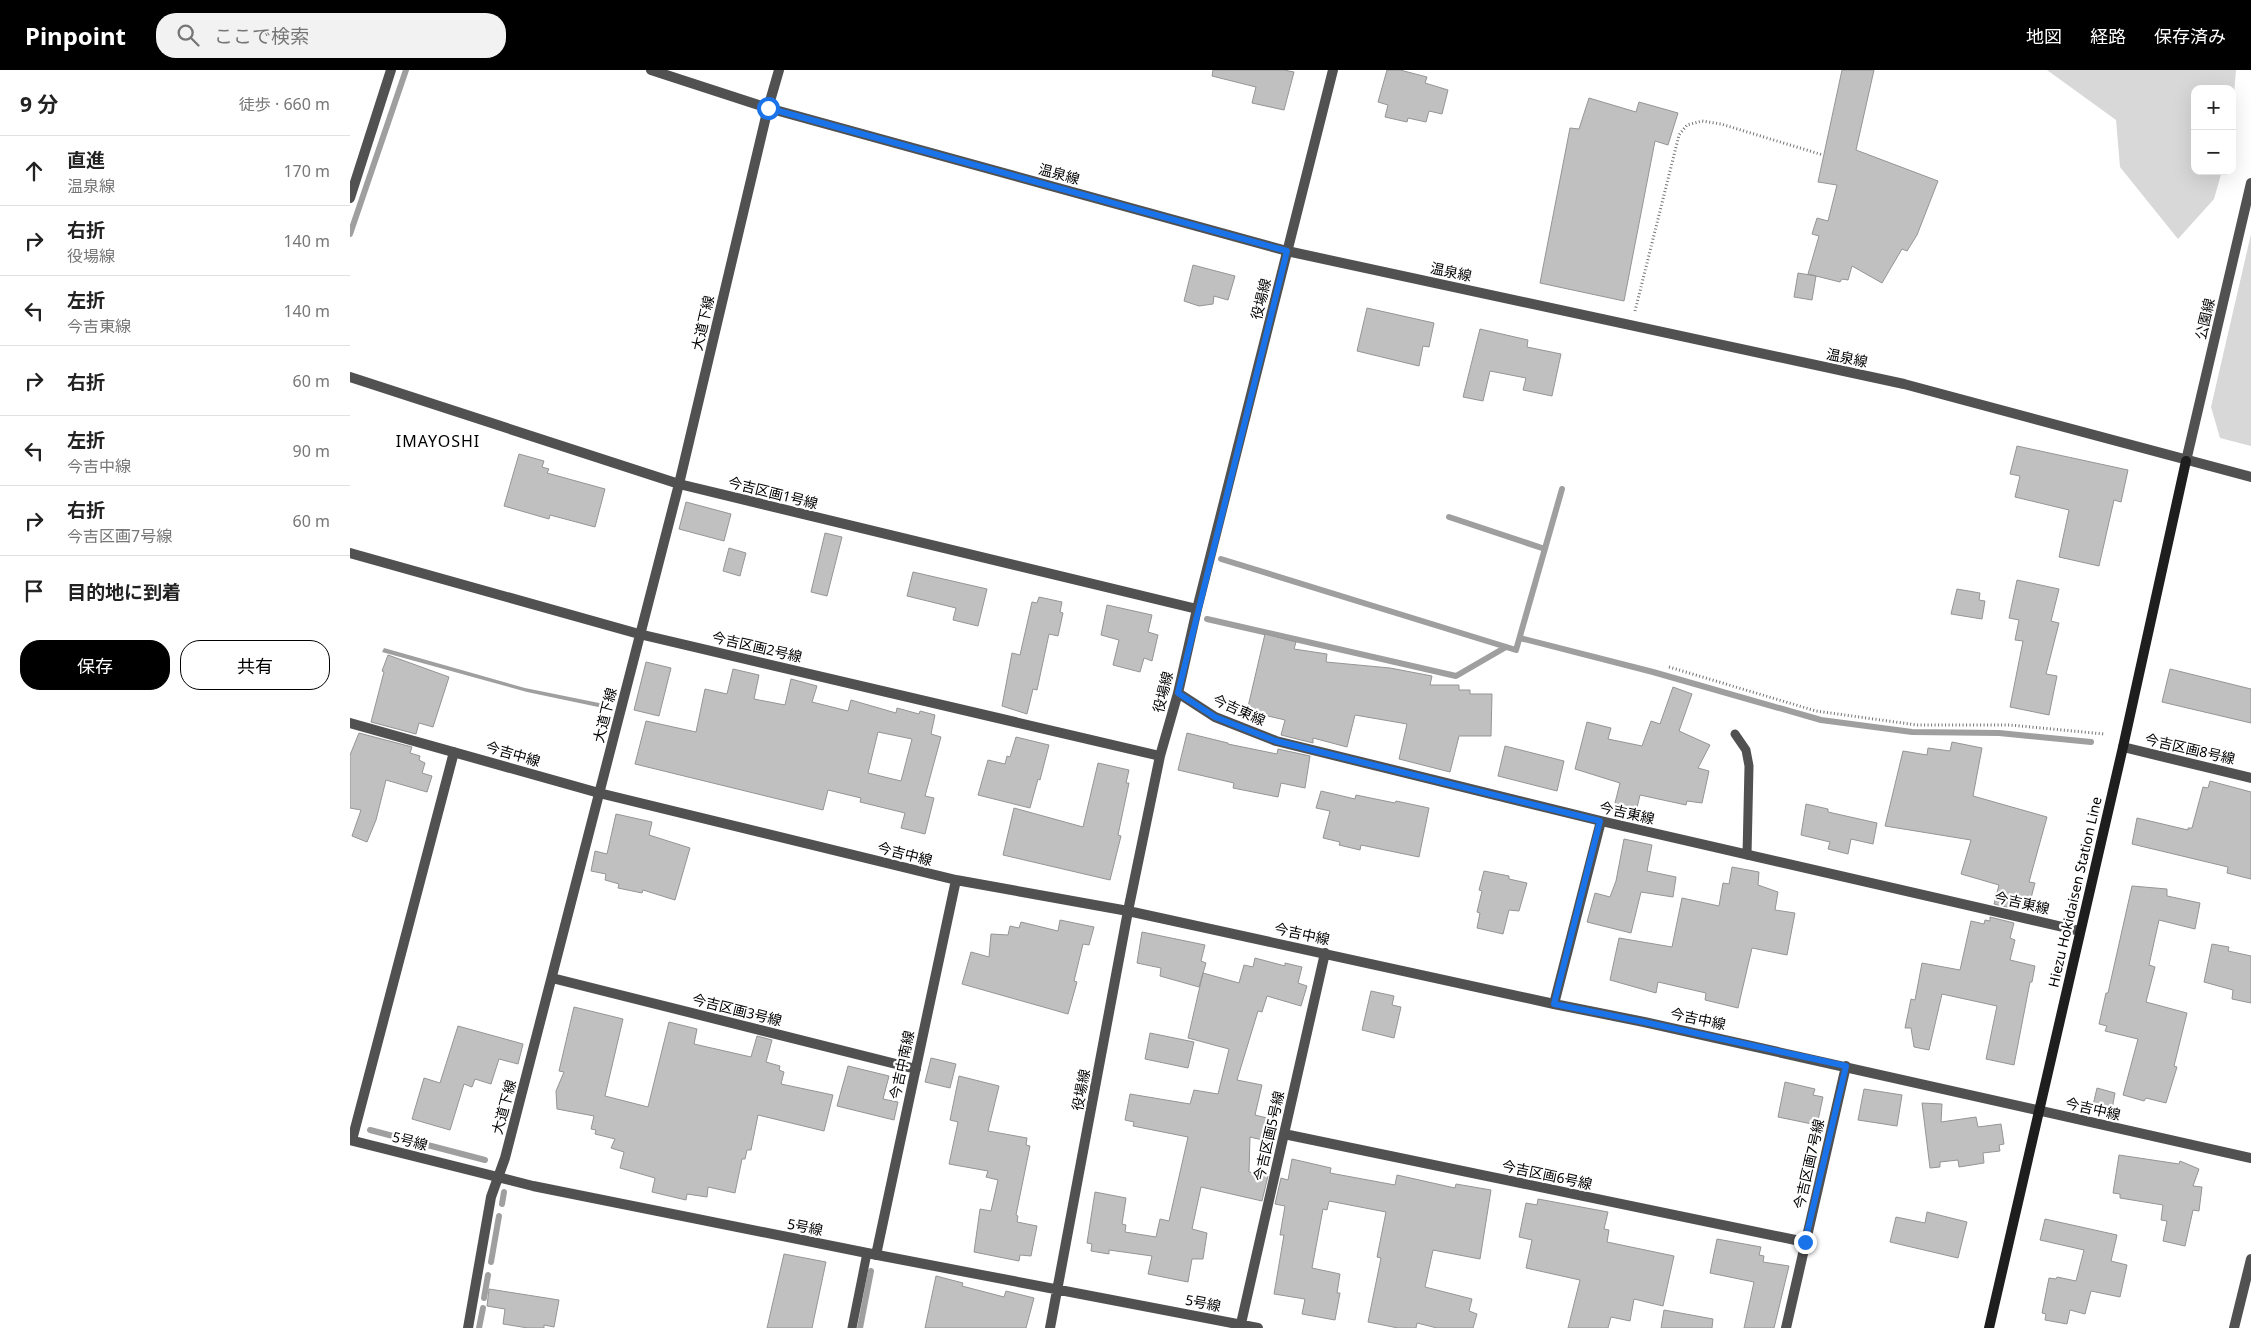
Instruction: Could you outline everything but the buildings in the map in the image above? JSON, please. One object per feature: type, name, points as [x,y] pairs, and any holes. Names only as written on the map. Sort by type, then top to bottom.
[{"type":"main road","name":"Hiezu Hokidaisen Station Line","points":[[1989,1328],[2123,747],[2186,461]]},
{"type":"street","points":[[350,198],[391,70]]},
{"type":"street","name":"温泉線","points":[[651,70],[768,108],[1287,251],[1904,384],[2251,477]]},
{"type":"street","name":"大道下線","points":[[468,1328],[491,1197],[505,1158],[639,634],[680,484],[768,108],[779,70]]},
{"type":"street","name":"役場線","points":[[1050,1328],[1128,911],[1160,756],[1178,693],[1197,609],[1333,70]]},
{"type":"street","name":"公園線","points":[[2186,461],[2251,183]]},
{"type":"street","name":"今吉区画1号線","points":[[350,377],[680,484],[1197,609]]},
{"type":"street","name":"今吉区画2号線","points":[[350,553],[639,634],[1160,756]]},
{"type":"street","name":"今吉東線","points":[[1178,693],[1215,717],[1276,741],[1600,821],[2080,930]]},
{"type":"street","name":"今吉中線","points":[[350,723],[599,793],[956,880],[1128,911],[1325,953],[1846,1066],[2251,1158]]},
{"type":"street","name":"今吉区画8号線","points":[[2123,747],[2251,778]]},
{"type":"street","points":[[351,1140],[454,752]]},
{"type":"street","points":[[1554,1004],[1600,821]]},
{"type":"street","name":"今吉中南線","points":[[871,1254],[916,1069],[956,880]]},
{"type":"street","name":"今吉区画5号線","points":[[1241,1326],[1325,953]]},
{"type":"street","name":"今吉区画3号線","points":[[552,978],[916,1069]]},
{"type":"street","name":"今吉区画7号線","points":[[1786,1328],[1846,1066]]},
{"type":"street","name":"今吉区画6号線","points":[[1284,1134],[1805,1242]]},
{"type":"street","name":"5号線","points":[[351,1140],[497,1178],[871,1254],[1258,1328]]},
{"type":"street","points":[[2234,1328],[2251,1259]]},
{"type":"lane","points":[[1735,734],[1746,750],[1749,766],[1747,854]]},
{"type":"lane","points":[[852,1328],[871,1254]]},
{"type":"path","points":[[1635,312],[1679,135],[1687,125],[1702,121],[1721,124],[1823,155]]},
{"type":"path","points":[[1668,667],[1816,711],[1917,725],[2010,725],[2104,734]]},
{"type":"shaded area","points":[[2047,70],[2236,70],[2235,85],[2191,85],[2191,175],[2221,175],[2214,199],[2178,239],[2120,167],[2116,120]]},
{"type":"shaded area","points":[[2251,234],[2251,446],[2220,438],[2211,407]]},
{"type":"shaded area","points":[[384,648],[525,688],[604,704],[603,708],[527,692],[382,652]]},
{"type":"waterway","points":[[350,234],[406,70]]},
{"type":"waterway","points":[[1221,559],[1516,650],[1562,489]]},
{"type":"waterway","points":[[1449,517],[1545,549]]},
{"type":"waterway","points":[[1207,619],[1456,676],[1506,647]]},
{"type":"waterway","points":[[1520,638],[1653,672],[1821,720],[1912,732],[1999,733],[2091,742]]},
{"type":"waterway","points":[[370,1130],[485,1160]]},
{"type":"waterway","points":[[502,1204],[504,1192]]},
{"type":"waterway","points":[[491,1262],[499,1216]]},
{"type":"waterway","points":[[860,1328],[871,1271]]},
{"type":"waterway","points":[[484,1298],[488,1275]]},
{"type":"waterway","points":[[479,1328],[483,1308]]},
{"type":"district","name":"IMAYOSHI","points":[[438,441]]},
{"type":"route","points":[[768,108],[1287,251],[1197,609],[1178,693],[1215,717],[1276,741],[1600,821],[1554,1004],[1846,1066],[1805,1242]]}]
